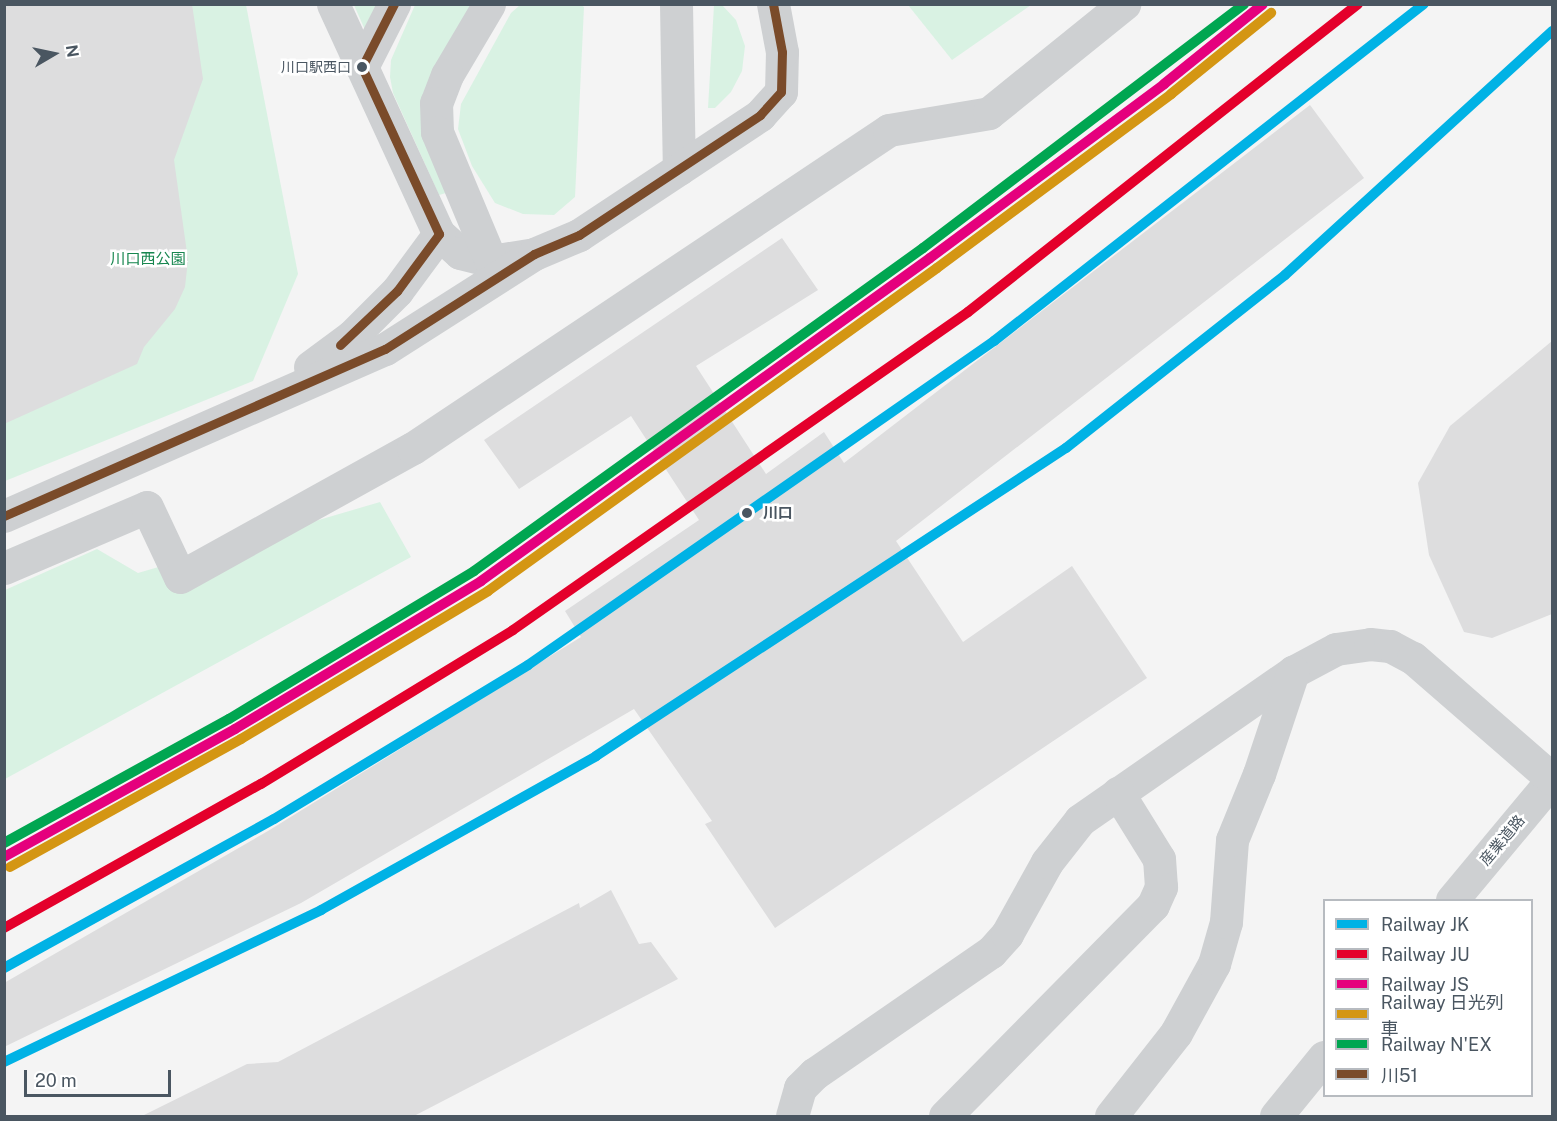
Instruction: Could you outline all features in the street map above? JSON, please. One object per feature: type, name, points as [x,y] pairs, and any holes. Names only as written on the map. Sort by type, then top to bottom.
[{"type":"street","points":[[333,4],[439,234],[460,253],[491,261],[534,254]]},
{"type":"street","points":[[362,67],[394,4]]},
{"type":"street","points":[[489,4],[447,75],[436,103],[437,132],[491,261]]},
{"type":"street","points":[[676,4],[679,170]]},
{"type":"street","points":[[4,516],[385,349],[534,254],[579,235],[679,170],[760,115],[781,92],[782,52],[773,4]]},
{"type":"street","points":[[4,568],[147,507],[180,577],[413,448],[889,130],[989,114],[1124,4]]},
{"type":"street","points":[[237,412],[306,371],[352,336],[397,291],[439,234]]},
{"type":"street","points":[[792,1116],[800,1088],[814,1074],[991,952],[1007,934],[1062,841],[1080,820],[1293,672],[1336,649],[1370,644],[1390,646],[1413,658],[1552,779]]},
{"type":"street","points":[[1111,1116],[1176,1033],[1214,964],[1226,922],[1232,840],[1259,774],[1293,672]]},
{"type":"street","name":"産業道路","points":[[1453,899],[1552,779]]},
{"type":"street","points":[[945,1116],[1153,905],[1162,880],[1159,859],[1118,793]]},
{"type":"street","points":[[1275,1116],[1323,1058]]},
{"type":"green space","points":[[580,4],[584,7],[575,197],[554,215],[523,214],[495,203],[472,166],[458,129],[461,104],[511,13],[520,5]]},
{"type":"green space","name":"川口西公園","points":[[5,5],[246,5],[298,274],[253,381],[5,481]]},
{"type":"green space","points":[[354,5],[378,5],[365,30]]},
{"type":"green space","points":[[415,5],[475,5],[428,88],[446,193],[439,195],[393,93],[390,77],[391,60]]},
{"type":"green space","points":[[714,5],[722,5],[736,20],[745,46],[742,71],[731,92],[715,108],[708,108]]},
{"type":"green space","points":[[908,5],[1031,5],[952,60]]},
{"type":"green space","points":[[380,502],[411,557],[5,779],[5,590],[97,549],[138,573]]},
{"type":"building","points":[[4,4],[192,4],[203,79],[174,160],[188,260],[185,287],[175,309],[144,347],[137,364],[4,424]]},
{"type":"building","points":[[1310,105],[1364,178],[896,541],[963,642],[1072,566],[1147,678],[775,928],[705,824],[712,821],[634,709],[301,903],[4,1047],[4,983],[268,831],[581,637],[565,611],[699,520],[631,416],[519,489],[484,440],[782,238],[818,290],[696,366],[766,474],[824,432],[844,463]]},
{"type":"building","points":[[1552,341],[1552,614],[1492,638],[1464,632],[1429,555],[1418,483],[1450,426]]},
{"type":"building","points":[[611,890],[639,944],[651,942],[678,979],[414,1116],[142,1116],[247,1064],[278,1062],[579,903],[580,908]]},
{"type":"rail line","name":"N'EX","points":[[4,843],[229,719],[474,571],[923,248],[1244,4]]},
{"type":"rail line","name":"JS","points":[[4,857],[235,729],[481,581],[930,258],[1164,84],[1263,4]]},
{"type":"rail line","name":"JU","points":[[4,928],[261,784],[513,630],[968,312],[1358,4]]},
{"type":"rail line","name":"JK","points":[[4,968],[274,819],[528,665],[994,341],[1424,4]]},
{"type":"rail line","name":"日光列車","points":[[10,867],[241,739],[488,591],[937,268],[1171,94],[1271,13]]},
{"type":"rail line","name":"JK","points":[[4,1062],[321,910],[596,756],[1066,448],[1285,275],[1552,31]]},
{"type":"transit line","name":"川51","points":[[340,345],[397,291],[439,234],[362,67],[394,4]]},
{"type":"transit line","name":"川51","points":[[4,516],[385,349],[534,254],[579,235],[760,115],[781,92],[782,52],[773,4]]},
{"type":"place","name":"川口駅西口","points":[[362,67]]},
{"type":"place","name":"川口","points":[[747,513]]}]
